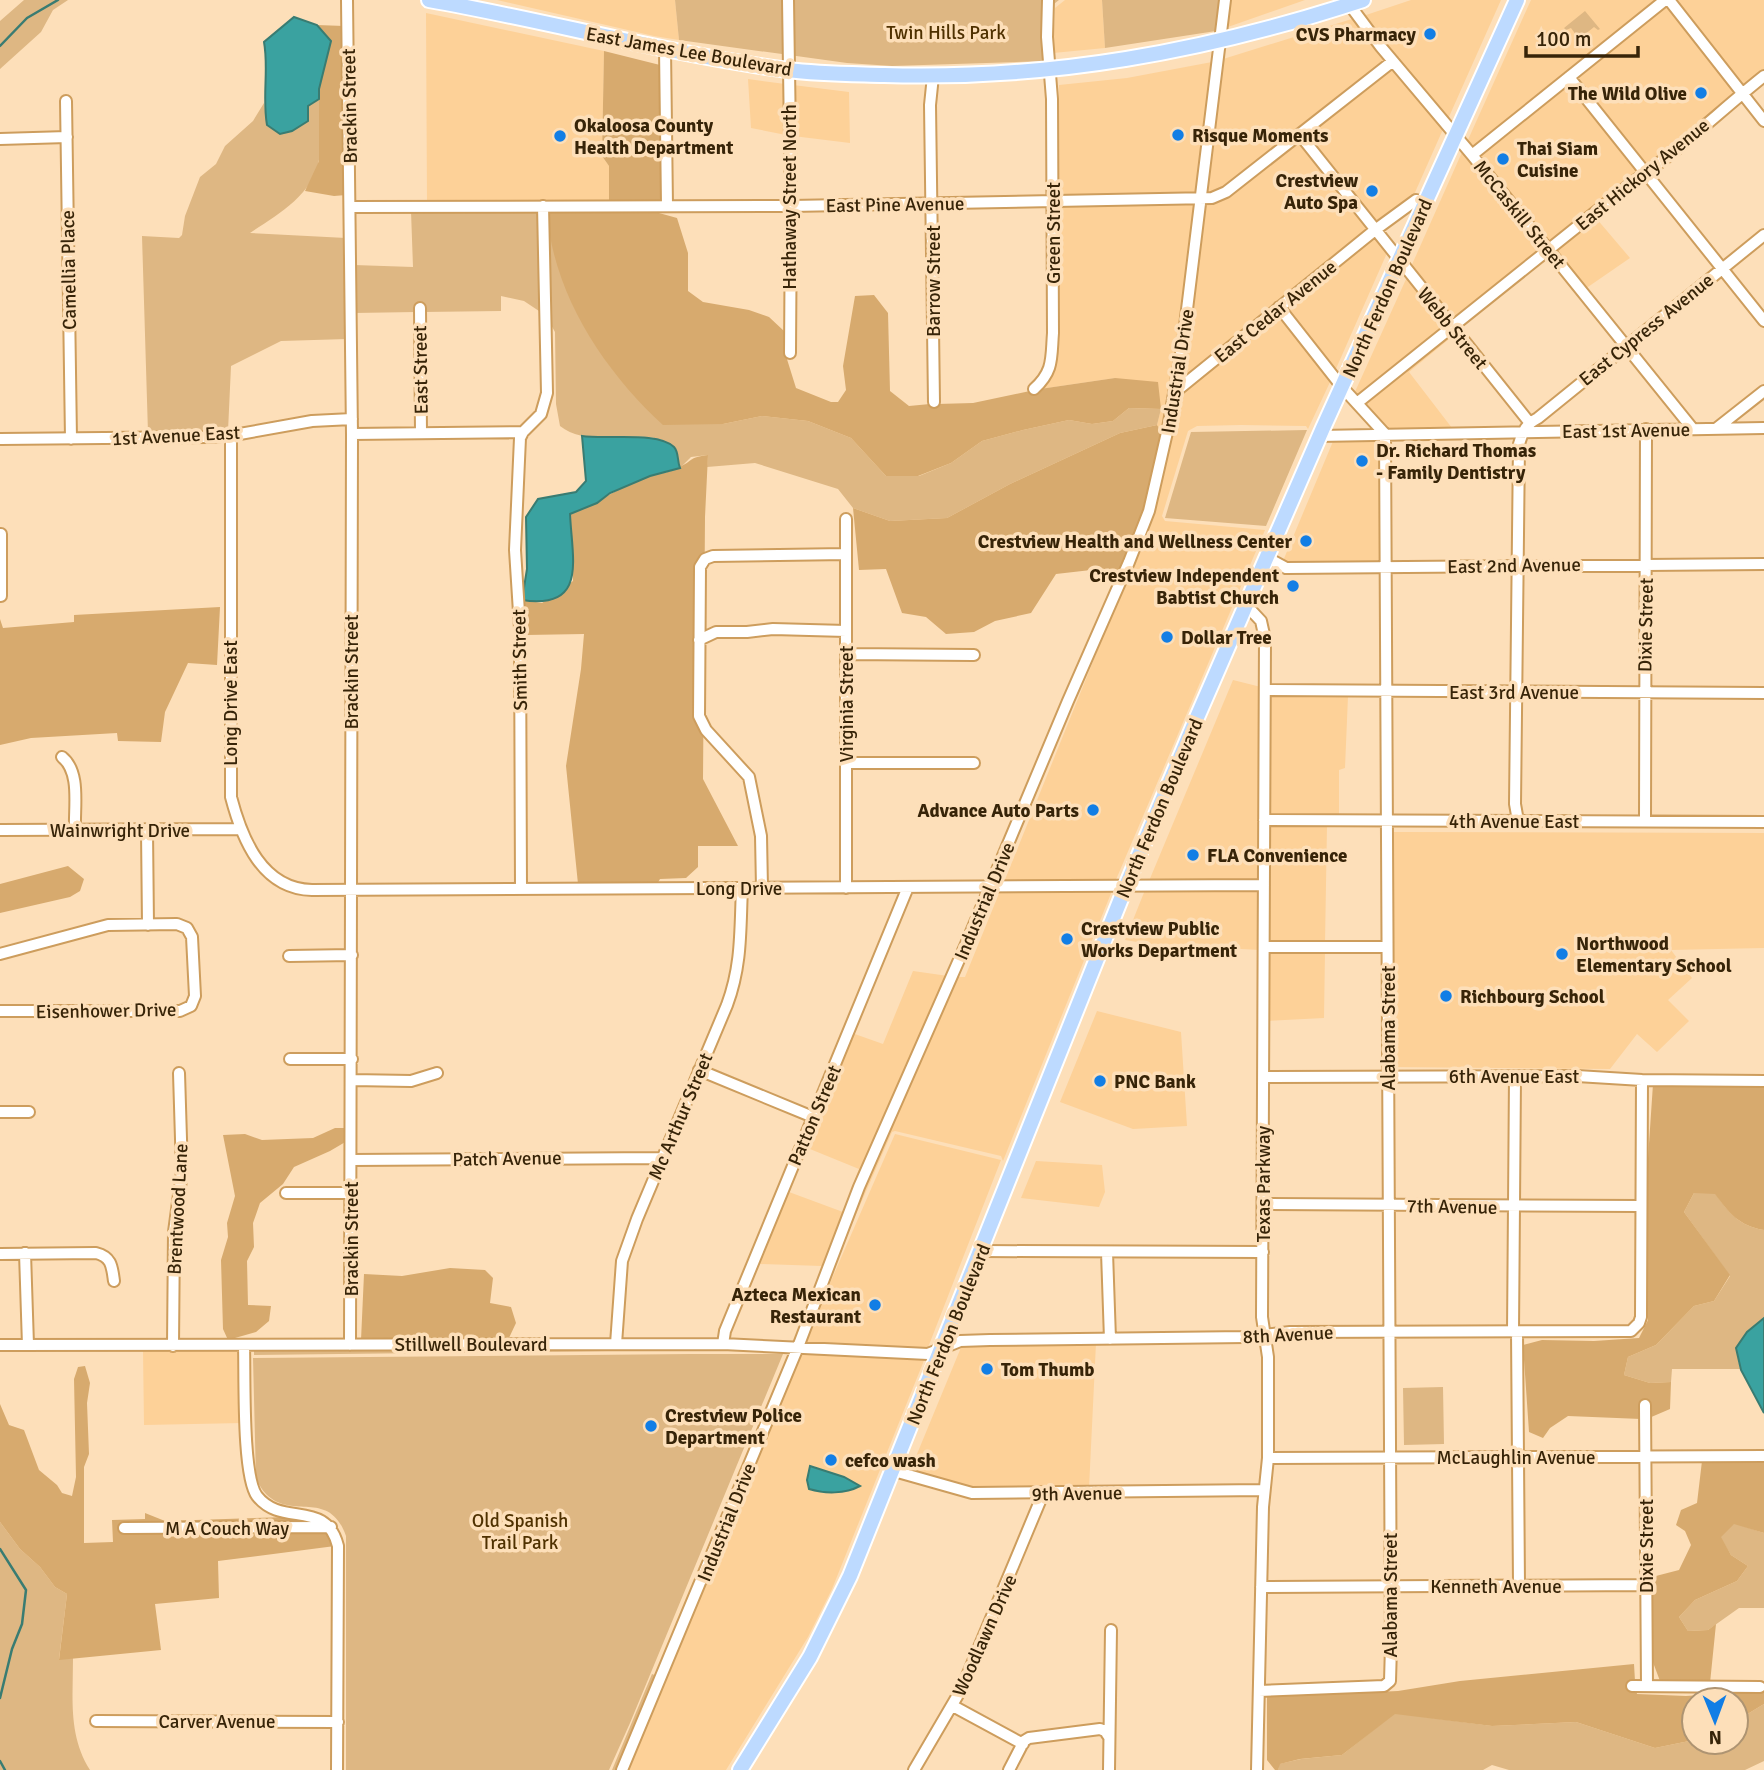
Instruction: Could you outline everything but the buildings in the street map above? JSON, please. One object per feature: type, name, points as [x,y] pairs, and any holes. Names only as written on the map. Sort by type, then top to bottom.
[{"type":"main road","name":"East James Lee Boulevard","points":[[429,0],[666,49],[790,70],[933,76],[1050,70],[1174,52],[1297,22],[1353,2]]},
{"type":"main road","name":"North Ferdon Boulevard","points":[[740,1770],[795,1683],[840,1598],[894,1471],[1126,886],[1319,436],[1517,0]]},
{"type":"street","name":"Brackin Street","points":[[347,0],[352,419],[350,1345]]},
{"type":"street","name":"Hathaway Street North","points":[[788,0],[790,353]]},
{"type":"street","name":"Industrial Drive","points":[[622,1770],[797,1348],[859,1187],[1149,511],[1175,392],[1188,306],[1225,0]]},
{"type":"street","points":[[1472,155],[1667,0],[1764,121]]},
{"type":"street","name":"Green Street","points":[[1034,389],[1045,380],[1050,367],[1053,333],[1054,201],[1049,2]]},
{"type":"street","name":"McCaskill Street","points":[[1353,2],[1393,61],[1692,428]]},
{"type":"street","points":[[666,49],[667,205]]},
{"type":"street","name":"East Pine Avenue","points":[[349,207],[791,206],[1199,200],[1226,192],[1393,61]]},
{"type":"street","name":"Barrow Street","points":[[933,76],[930,105],[934,402]]},
{"type":"street","name":"East Hickory Avenue","points":[[1357,403],[1764,76]]},
{"type":"street","points":[[1569,77],[1764,321]]},
{"type":"street","name":"Camellia Place","points":[[66,101],[71,439]]},
{"type":"street","name":"Webb Street","points":[[1300,135],[1453,327],[1526,427]]},
{"type":"street","points":[[0,139],[67,137]]},
{"type":"street","name":"East Cedar Avenue","points":[[1175,392],[1375,230],[1416,200],[1425,202]]},
{"type":"street","points":[[352,434],[523,432],[541,414],[547,398],[543,206]]},
{"type":"street","name":"East Cypress Avenue","points":[[1526,427],[1764,235]]},
{"type":"street","points":[[1279,307],[1342,387],[1385,434]]},
{"type":"street","name":"East Street","points":[[419,308],[421,433]]},
{"type":"street","points":[[1717,428],[1764,391]]},
{"type":"street","name":"1st Avenue East","points":[[0,439],[231,435],[312,421],[352,419]]},
{"type":"street","points":[[1518,821],[1515,804],[1519,444],[1526,427]]},
{"type":"street","name":"East 1st Avenue","points":[[1319,436],[1526,427],[1764,428]]},
{"type":"street","name":"Dixie Street","points":[[1645,821],[1646,429]]},
{"type":"street","name":"Smith Street","points":[[521,889],[520,628],[515,550],[520,438],[523,432]]},
{"type":"street","name":"Alabama Street","points":[[1259,1691],[1378,1687],[1387,1684],[1390,1675],[1385,434]]},
{"type":"street","name":"Long Drive East","points":[[231,435],[231,797],[240,829],[251,850],[265,869],[280,882],[302,890],[352,889]]},
{"type":"street","name":"Virginia Street","points":[[846,519],[846,888]]},
{"type":"street","points":[[1,534],[1,596]]},
{"type":"street","points":[[762,888],[761,836],[749,777],[706,730],[699,716],[700,569],[709,556],[846,554]]},
{"type":"street","name":"East 2nd Avenue","points":[[1266,557],[1286,568],[1764,564]]},
{"type":"street","name":"Texas Parkway","points":[[1246,605],[1261,621],[1264,631],[1265,690],[1263,1252],[1264,1335],[1268,1357],[1268,1458],[1264,1490],[1257,1770]]},
{"type":"street","points":[[699,640],[716,632],[774,629],[846,631]]},
{"type":"street","points":[[846,654],[974,654]]},
{"type":"street","name":"East 3rd Avenue","points":[[1265,690],[1764,693]]},
{"type":"street","points":[[62,757],[69,762],[74,775],[75,830]]},
{"type":"street","points":[[846,763],[974,763]]},
{"type":"street","name":"4th Avenue East","points":[[1264,820],[1764,822]]},
{"type":"street","name":"Wainwright Drive","points":[[0,830],[240,829]]},
{"type":"street","points":[[147,831],[148,925]]},
{"type":"street","name":"Long Drive","points":[[352,889],[1264,885]]},
{"type":"street","name":"Patton Street","points":[[723,1344],[725,1331],[908,887]]},
{"type":"street","name":"Mc Arthur Street","points":[[616,1344],[622,1261],[737,975],[742,888]]},
{"type":"street","name":"Eisenhower Drive","points":[[0,954],[108,925],[177,925],[187,928],[192,936],[195,996],[191,1006],[180,1011],[0,1011]]},
{"type":"street","points":[[1264,947],[1387,947]]},
{"type":"street","points":[[289,956],[352,955]]},
{"type":"street","points":[[290,1059],[352,1059]]},
{"type":"street","points":[[699,1070],[813,1117]]},
{"type":"street","name":"Brentwood Lane","points":[[173,1346],[174,1232],[182,1172],[178,1073]]},
{"type":"street","points":[[352,1080],[411,1081],[437,1073]]},
{"type":"street","name":"6th Avenue East","points":[[1263,1077],[1597,1077],[1764,1081]]},
{"type":"street","points":[[1515,1077],[1513,1206],[1519,1585]]},
{"type":"street","points":[[1641,1206],[1642,1080]]},
{"type":"street","points":[[0,1112],[29,1112]]},
{"type":"street","name":"Patch Avenue","points":[[351,1160],[663,1158]]},
{"type":"street","points":[[286,1193],[351,1193]]},
{"type":"street","name":"7th Avenue","points":[[1263,1204],[1641,1206]]},
{"type":"street","name":"8th Avenue","points":[[941,1350],[960,1341],[1264,1335],[1290,1332],[1631,1331],[1641,1317],[1641,1206]]},
{"type":"street","points":[[981,1251],[1263,1252]]},
{"type":"street","points":[[1107,1252],[1110,1339]]},
{"type":"street","points":[[25,1253],[28,1345]]},
{"type":"street","points":[[0,1254],[105,1255],[111,1263],[114,1282]]},
{"type":"street","name":"Stillwell Boulevard","points":[[0,1345],[723,1344],[928,1354],[941,1350]]},
{"type":"street","points":[[244,1346],[248,1470],[255,1491],[267,1506],[278,1511],[316,1517],[331,1527],[338,1546],[337,1770]]},
{"type":"street","name":"Dixie Street","points":[[1645,1405],[1647,1686]]},
{"type":"street","name":"McLaughlin Avenue","points":[[1268,1458],[1764,1456]]},
{"type":"street","name":"9th Avenue","points":[[894,1471],[963,1492],[1043,1494],[1264,1490]]},
{"type":"street","name":"Woodlawn Drive","points":[[914,1770],[953,1706],[1043,1494]]},
{"type":"street","name":"M A Couch Way","points":[[124,1528],[331,1527]]},
{"type":"street","name":"Kenneth Avenue","points":[[1261,1587],[1646,1585]]},
{"type":"street","points":[[1110,1770],[1111,1630]]},
{"type":"street","points":[[1632,1686],[1760,1686]]},
{"type":"street","points":[[953,1706],[1023,1744]]},
{"type":"street","name":"Carver Avenue","points":[[96,1721],[338,1722]]},
{"type":"street","points":[[1009,1770],[1029,1738],[1097,1729],[1105,1731],[1110,1737]]},
{"type":"shaded area","points":[[497,0],[675,0],[679,40],[654,36]]},
{"type":"shaded area","points":[[1065,0],[1102,0],[1105,48],[1053,53],[1055,8]]},
{"type":"shaded area","points":[[1229,0],[1305,0],[1225,28]]},
{"type":"shaded area","points":[[1411,0],[1501,0],[1448,119],[1363,16]]},
{"type":"shaded area","points":[[1531,0],[1659,0],[1473,149],[1467,142]]},
{"type":"shaded area","points":[[1674,0],[1764,0],[1764,71],[1743,88]]},
{"type":"shaded area","points":[[1667,4],[1737,93],[1646,168],[1574,78]]},
{"type":"shaded area","points":[[426,13],[604,51],[602,156],[609,166],[609,201],[427,203]]},
{"type":"shaded area","points":[[1355,18],[1387,60],[1216,193],[1203,195],[1220,60]]},
{"type":"shaded area","points":[[317,25],[344,26],[346,195],[334,196],[305,191],[319,161],[319,89],[331,41]]},
{"type":"shaded area","points":[[604,51],[660,65],[662,201],[609,201],[609,166],[602,156]]},
{"type":"shaded area","points":[[1212,62],[1196,195],[1057,197],[1059,85],[1127,78]]},
{"type":"shaded area","points":[[1393,66],[1444,127],[1413,197],[1375,224],[1305,135]]},
{"type":"shaded area","points":[[748,79],[785,84],[786,135],[751,128]]},
{"type":"shaded area","points":[[1568,83],[1639,172],[1549,244],[1478,156]]},
{"type":"shaded area","points":[[793,85],[849,92],[850,143],[793,136]]},
{"type":"shaded area","points":[[1299,140],[1369,229],[1180,382],[1202,204],[1228,196]]},
{"type":"shaded area","points":[[1463,150],[1543,249],[1453,321],[1410,269]]},
{"type":"shaded area","points":[[1195,204],[1179,341],[1153,482],[1161,431],[1157,425],[1161,409],[1115,378],[1040,389],[1051,378],[1054,367],[1057,205]]},
{"type":"shaded area","points":[[547,210],[659,210],[659,213],[677,218],[688,253],[688,291],[703,302],[749,310],[769,317],[784,331],[786,356],[796,388],[831,402],[838,402],[846,390],[843,366],[855,296],[874,295],[888,313],[890,391],[909,406],[930,404],[937,407],[937,404],[973,403],[1030,391],[1033,395],[1040,389],[1115,378],[1158,382],[1161,409],[1129,408],[1113,421],[1092,424],[1069,420],[982,441],[951,463],[918,476],[886,476],[851,438],[808,421],[762,416],[723,424],[663,425],[621,380],[585,328],[559,271]]},
{"type":"shaded area","points":[[1596,218],[1630,258],[1585,289],[1554,250]]},
{"type":"shaded area","points":[[1374,236],[1387,253],[1335,371],[1285,308]]},
{"type":"shaded area","points":[[1407,277],[1447,326],[1357,397],[1354,394]]},
{"type":"shaded area","points":[[1279,313],[1331,380],[1308,429],[1306,426],[1241,425],[1197,426],[1188,431],[1162,516],[1165,521],[1265,530],[1115,882],[1004,882],[1128,575],[1178,395]]},
{"type":"shaded area","points":[[1452,333],[1454,335],[1409,372],[1452,428],[1386,430],[1363,404]]},
{"type":"shaded area","points":[[1157,425],[1161,431],[1153,482],[1119,575],[1091,570],[1056,574],[1031,613],[995,621],[974,632],[946,634],[926,617],[902,613],[886,569],[859,570],[853,508],[890,521],[947,518],[1010,484],[1120,433]]},
{"type":"shaded area","points":[[1334,439],[1381,439],[1382,563],[1287,564],[1283,561]]},
{"type":"shaded area","points":[[708,455],[703,779],[738,846],[698,846],[698,867],[686,878],[660,879],[657,884],[578,884],[566,766],[584,634],[526,635],[522,600],[542,603],[573,581],[570,514],[638,480],[673,471],[694,458]]},
{"type":"shaded area","points":[[220,607],[217,665],[188,663],[165,712],[161,742],[118,741],[117,733],[31,738],[0,745],[0,619],[3,628],[74,622],[74,615]]},
{"type":"shaded area","points":[[1233,680],[1261,687],[1260,880],[1149,881]]},
{"type":"shaded area","points":[[1269,695],[1348,696],[1345,768],[1339,770],[1339,817],[1268,816]]},
{"type":"shaded area","points":[[1268,824],[1327,826],[1325,943],[1267,943]]},
{"type":"shaded area","name":"Northwood Elementary School","points":[[1393,832],[1764,833],[1764,948],[1671,950],[1692,978],[1668,1000],[1689,1021],[1657,1052],[1637,1034],[1610,1069],[1392,1067]]},
{"type":"shaded area","points":[[68,866],[84,879],[80,891],[70,897],[0,913],[0,884]]},
{"type":"shaded area","points":[[1260,889],[1260,950],[1149,944],[1125,940],[1145,890]]},
{"type":"shaded area","points":[[1000,891],[1112,891],[1003,1161],[1001,1156],[892,1132],[826,1283],[862,1189],[956,977],[965,977]]},
{"type":"shaded area","points":[[1267,952],[1325,952],[1324,1018],[1267,1021]]},
{"type":"shaded area","points":[[913,971],[948,976],[793,1343],[822,1266],[760,1264],[789,1192],[843,1212],[859,1169],[805,1147],[852,1033],[883,1044]]},
{"type":"shaded area","points":[[1097,1011],[1181,1032],[1187,1126],[1133,1129],[1060,1102]]},
{"type":"shaded area","points":[[1653,1084],[1764,1085],[1764,1230],[1735,1218],[1715,1194],[1694,1193],[1684,1212],[1730,1275],[1714,1301],[1694,1306],[1656,1345],[1628,1357],[1624,1375],[1650,1383],[1671,1382],[1670,1409],[1649,1418],[1648,1401],[1641,1401],[1641,1419],[1568,1416],[1550,1428],[1543,1438],[1529,1432],[1523,1345],[1542,1340],[1639,1338],[1648,1320],[1645,1203]]},
{"type":"shaded area","points":[[335,1128],[348,1128],[347,1141],[294,1167],[283,1184],[260,1203],[253,1223],[254,1247],[247,1261],[248,1305],[271,1306],[269,1321],[256,1332],[228,1340],[223,1329],[221,1260],[235,1196],[223,1135],[245,1134],[262,1140],[313,1138]]},
{"type":"shaded area","points":[[895,1134],[1001,1160],[927,1350],[803,1345]]},
{"type":"shaded area","points":[[1036,1161],[1102,1165],[1105,1192],[1099,1207],[1021,1198]]},
{"type":"shaded area","points":[[450,1268],[485,1270],[493,1278],[490,1303],[511,1307],[516,1323],[508,1340],[361,1340],[364,1274],[402,1276]]},
{"type":"shaded area","points":[[1096,1343],[1089,1488],[973,1489],[910,1471],[962,1345]]},
{"type":"shaded area","points":[[143,1350],[241,1350],[243,1423],[144,1425]]},
{"type":"shaded area","points":[[800,1352],[925,1358],[832,1589],[808,1637],[726,1770],[626,1770]]},
{"type":"shaded area","points":[[85,1366],[90,1383],[87,1403],[89,1454],[84,1467],[84,1543],[113,1542],[112,1520],[145,1519],[145,1513],[165,1521],[288,1517],[319,1523],[120,1524],[121,1532],[329,1532],[335,1546],[218,1561],[219,1598],[155,1604],[161,1650],[59,1660],[67,1594],[55,1587],[40,1567],[20,1549],[0,1522],[0,1404],[9,1425],[24,1430],[39,1470],[57,1485],[62,1493],[72,1496],[76,1477],[74,1379],[78,1367]]},
{"type":"shaded area","points":[[1702,1461],[1764,1461],[1764,1533],[1734,1524],[1721,1537],[1731,1555],[1748,1566],[1737,1581],[1695,1600],[1679,1617],[1688,1631],[1708,1630],[1716,1624],[1710,1683],[1660,1681],[1651,1657],[1652,1577],[1679,1570],[1691,1545],[1685,1531],[1676,1525],[1681,1510],[1697,1503]]},
{"type":"shaded area","points":[[1634,1664],[1635,1681],[1628,1682],[1628,1690],[1636,1690],[1637,1694],[1680,1696],[1680,1743],[1655,1748],[1576,1722],[1492,1726],[1395,1714],[1342,1755],[1300,1759],[1280,1764],[1278,1770],[1267,1760],[1267,1697],[1398,1691],[1460,1681]]},
{"type":"shaded area","points":[[1764,1682],[1764,1704],[1750,1712],[1750,1692],[1763,1691]]},
{"type":"green space","points":[[24,0],[68,0],[53,10],[41,32],[0,69],[0,21]]},
{"type":"green space","name":"Twin Hills Park","points":[[675,0],[1059,0],[1050,7],[1049,61],[892,66],[847,63],[679,40]]},
{"type":"green space","points":[[1102,0],[1219,0],[1216,31],[1105,48]]},
{"type":"green space","points":[[1585,11],[1600,29],[1594,27],[1579,39],[1571,28],[1564,28]]},
{"type":"green space","points":[[319,99],[321,145],[319,160],[309,184],[292,203],[250,233],[346,238],[347,339],[281,341],[231,366],[228,431],[148,433],[142,236],[179,238],[182,235],[185,216],[200,177],[216,164],[225,146],[253,121],[264,103],[267,125]]},
{"type":"green space","points":[[539,210],[542,313],[524,301],[501,296],[501,311],[423,312],[423,303],[416,304],[416,312],[354,313],[354,265],[413,267],[411,211]]},
{"type":"green space","points":[[548,233],[723,424],[762,416],[808,421],[851,438],[886,476],[919,476],[951,463],[982,441],[1069,420],[1092,424],[1113,421],[1129,408],[1161,409],[1157,425],[1120,433],[1010,484],[947,518],[890,521],[853,508],[838,489],[755,463],[707,467],[708,455],[691,457],[680,468],[676,449],[663,440],[650,437],[588,437],[560,426],[556,404],[555,332],[550,323]]},
{"type":"green space","points":[[1307,430],[1266,526],[1165,518],[1191,432]]},
{"type":"green space","points":[[1694,1193],[1715,1193],[1735,1218],[1764,1230],[1764,1318],[1736,1348],[1740,1369],[1672,1369],[1671,1382],[1650,1383],[1624,1375],[1628,1357],[1656,1345],[1694,1306],[1714,1301],[1730,1276],[1684,1212]]},
{"type":"green space","points":[[608,1348],[608,1351],[254,1355],[254,1351]]},
{"type":"green space","name":"Old Spanish Trail Park","points":[[783,1354],[609,1770],[346,1770],[346,1536],[339,1522],[330,1513],[276,1502],[256,1479],[253,1358]]},
{"type":"green space","points":[[1443,1387],[1444,1444],[1404,1445],[1403,1388]]},
{"type":"green space","points":[[0,1522],[20,1549],[40,1567],[55,1587],[67,1594],[59,1659],[73,1658],[75,1730],[90,1770],[0,1770]]},
{"type":"green space","points":[[1734,1523],[1764,1533],[1764,1608],[1739,1608],[1708,1630],[1688,1631],[1679,1617],[1695,1600],[1737,1581],[1748,1566],[1731,1555],[1720,1537]]},
{"type":"green space","points":[[652,1674],[657,1676],[618,1770],[612,1770]]},
{"type":"green space","points":[[1764,1704],[1764,1761],[1745,1770],[1509,1770],[1492,1765],[1483,1770],[1278,1770],[1279,1764],[1342,1755],[1395,1713],[1492,1726],[1576,1722],[1655,1748],[1680,1743],[1680,1756],[1750,1756],[1750,1712]]},
{"type":"water","points":[[294,17],[317,25],[331,41],[319,99],[308,106],[308,121],[292,131],[280,134],[267,125],[264,42]]},
{"type":"water","points":[[582,436],[644,438],[666,442],[676,449],[680,468],[650,476],[570,514],[573,564],[572,578],[567,589],[558,597],[543,601],[522,600],[527,569],[526,517],[538,499],[576,492],[586,481]]},
{"type":"water","points":[[1764,1318],[1764,1413],[1741,1370],[1736,1348],[1747,1332]]},
{"type":"water","points":[[810,1466],[844,1477],[860,1486],[835,1492],[809,1489],[807,1480]]},
{"type":"waterway","points":[[0,46],[27,18],[58,0]]},
{"type":"waterway","points":[[0,1549],[26,1590],[22,1624],[12,1649],[0,1698]]},
{"type":"waterway","points":[[0,1761],[5,1770]]},
{"type":"place","name":"CVS Pharmacy","points":[[1430,34]]},
{"type":"place","name":"The Wild Olive","points":[[1701,93]]},
{"type":"place","name":"Risque Moments","points":[[1178,135]]},
{"type":"place","name":"Okaloosa County Health Department","points":[[560,136]]},
{"type":"place","name":"Thai Siam Cuisine","points":[[1503,159]]},
{"type":"place","name":"Crestview Auto Spa","points":[[1372,191]]},
{"type":"place","name":"Dr. Richard Thomas - Family Dentistry","points":[[1362,461]]},
{"type":"place","name":"Crestview Health and Wellness Center","points":[[1306,541]]},
{"type":"place","name":"Crestview Independent Babtist Church","points":[[1293,586]]},
{"type":"place","name":"Dollar Tree","points":[[1167,637]]},
{"type":"place","name":"Advance Auto Parts","points":[[1093,810]]},
{"type":"place","name":"FLA Convenience","points":[[1193,855]]},
{"type":"place","name":"Crestview Public Works Department","points":[[1067,939]]},
{"type":"place","name":"Northwood Elementary School","points":[[1562,954]]},
{"type":"place","name":"Richbourg School","points":[[1446,996]]},
{"type":"place","name":"PNC Bank","points":[[1100,1081]]},
{"type":"place","name":"Azteca Mexican Restaurant","points":[[875,1305]]},
{"type":"place","name":"Tom Thumb","points":[[987,1369]]},
{"type":"place","name":"Crestview Police Department","points":[[651,1426]]},
{"type":"place","name":"cefco wash","points":[[831,1460]]}]
